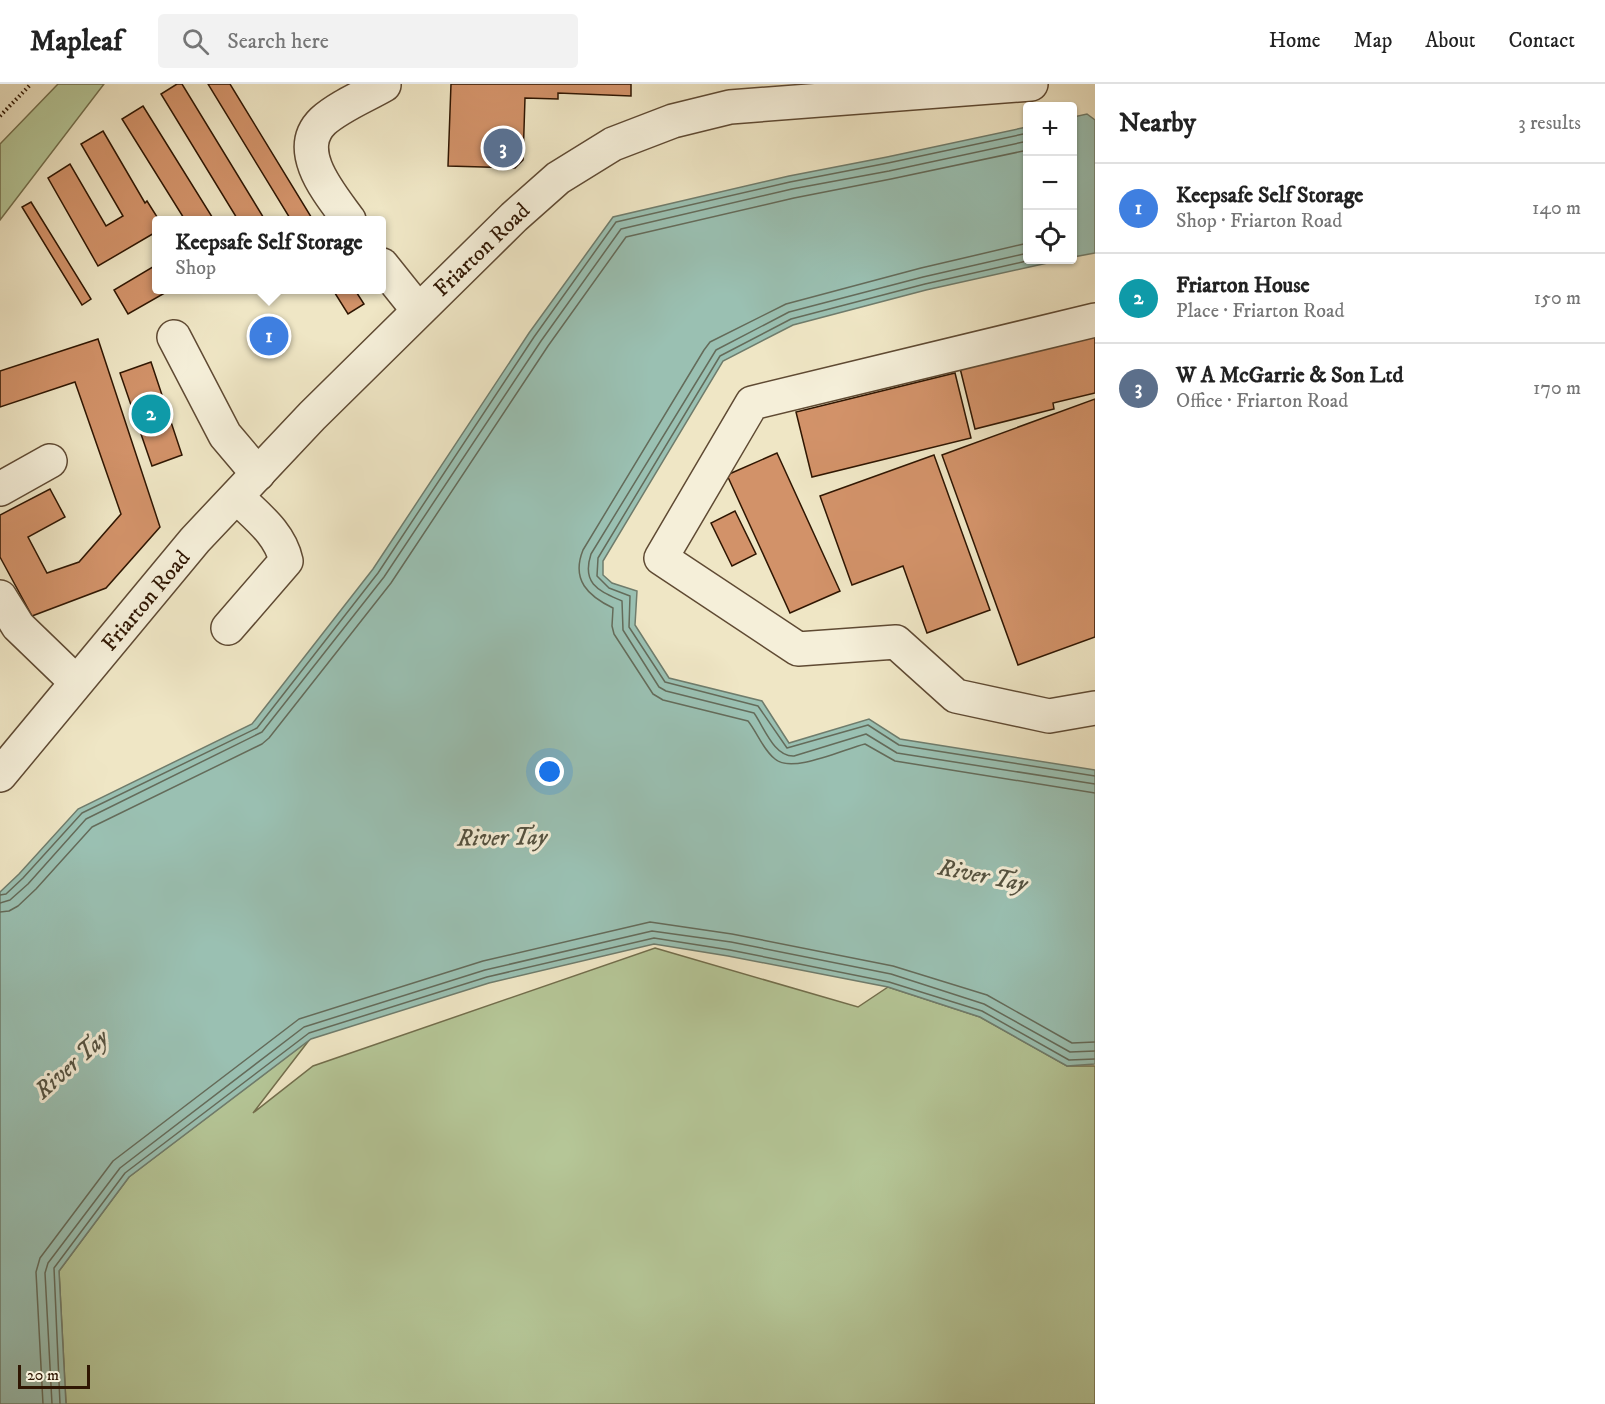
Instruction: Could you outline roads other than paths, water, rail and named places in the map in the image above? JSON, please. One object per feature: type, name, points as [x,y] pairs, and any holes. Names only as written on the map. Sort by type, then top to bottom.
[{"type":"street","name":"Friarton Road","points":[[0,775],[195,540],[312,416],[418,310],[514,217],[558,178],[613,144],[673,121],[730,107],[1030,84]]},
{"type":"street","points":[[346,216],[325,186],[312,159],[311,143],[322,122],[384,85]]},
{"type":"street","points":[[386,271],[418,310]]},
{"type":"street","points":[[1095,320],[752,403],[661,558],[798,649],[896,642],[956,696],[1049,716],[1095,708]]},
{"type":"street","points":[[174,337],[225,435],[247,485],[283,548],[286,561],[228,628]]},
{"type":"street","points":[[0,489],[50,461]]},
{"type":"street","points":[[0,597],[18,626],[76,682]]},
{"type":"water","points":[[1087,114],[1095,120],[1095,253],[1077,256],[1077,156],[1077,116]]},
{"type":"water","name":"River Tay","points":[[1023,128],[1023,264],[1043,264],[926,290],[793,325],[723,361],[603,561],[603,575],[612,583],[637,591],[635,625],[669,678],[762,701],[789,743],[869,719],[900,739],[1095,770],[1095,1064],[1067,1066],[980,1017],[888,987],[654,944],[489,983],[311,1039],[129,1177],[59,1271],[66,1404],[0,1404],[0,892],[78,809],[252,724],[373,569],[529,333],[613,217],[789,176]]},
{"type":"place","name":"W A McGarrie & Son Ltd","points":[[503,148]]},
{"type":"place","name":"Keepsafe Self Storage","points":[[269,336]]},
{"type":"place","name":"Friarton House","points":[[151,414]]}]
